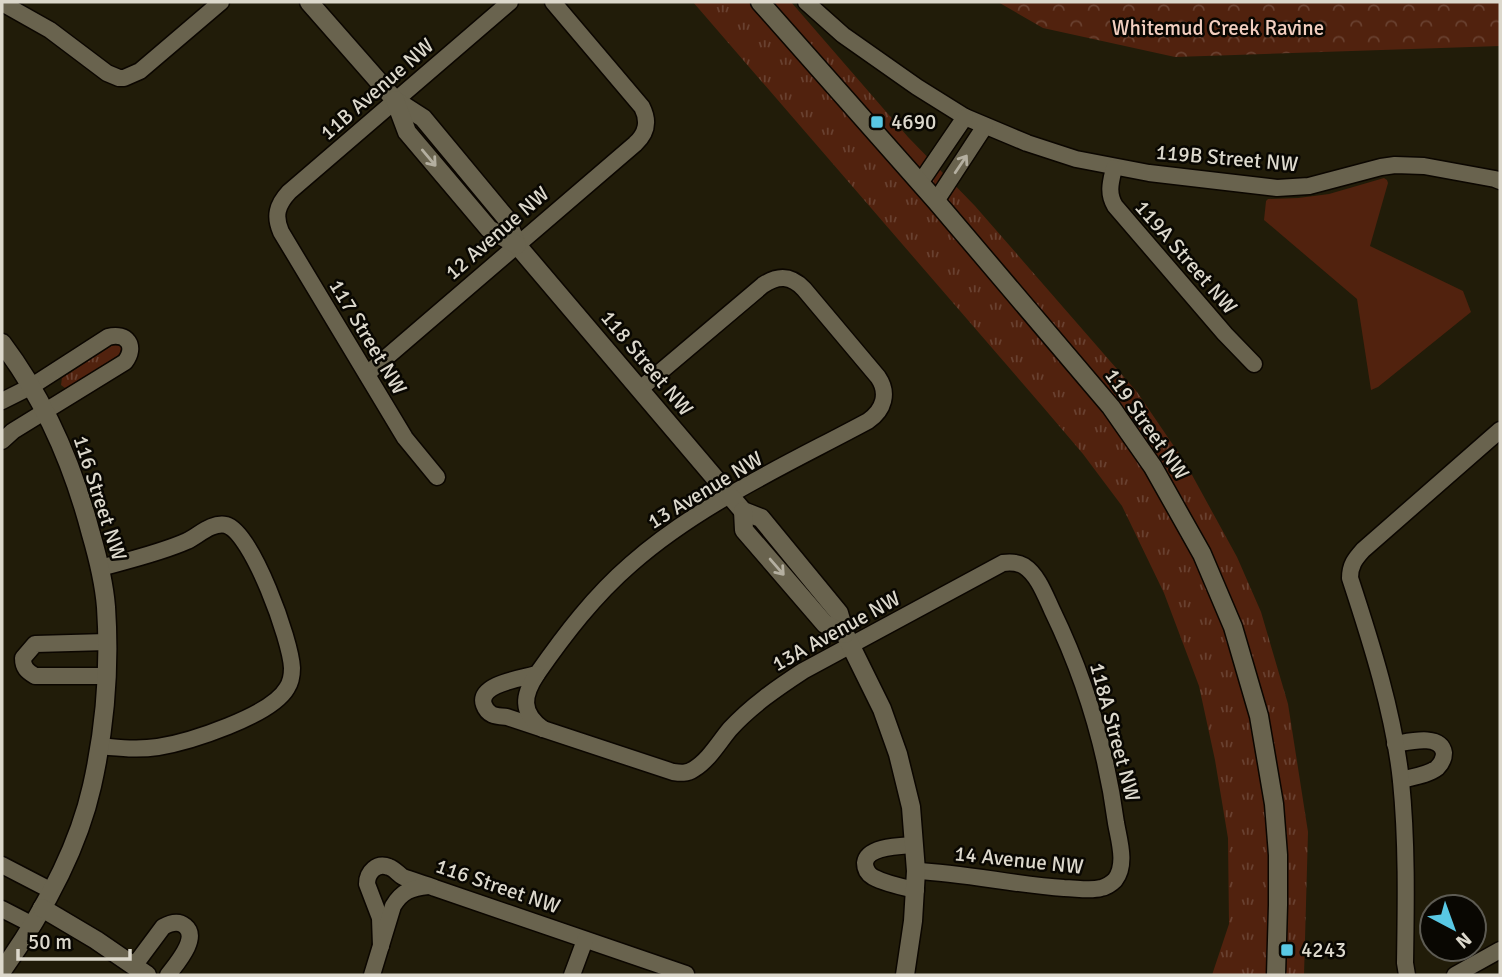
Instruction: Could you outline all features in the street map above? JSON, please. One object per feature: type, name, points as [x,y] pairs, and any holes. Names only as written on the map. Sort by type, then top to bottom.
[{"type":"street","points":[[2,3],[50,30],[107,74],[124,78],[148,65],[220,2]]},
{"type":"street","name":"118 Street NW","points":[[309,2],[394,100],[423,118],[506,218],[517,245],[743,511],[761,518],[839,613],[848,639],[882,709],[898,754],[911,807],[916,890],[905,975]]},
{"type":"street","name":"11B Avenue NW","points":[[276,212],[289,192],[510,2]]},
{"type":"street","name":"12 Avenue NW","points":[[367,374],[635,145],[644,134],[647,120],[642,107],[554,2]]},
{"type":"street","name":"119 Street NW","points":[[760,2],[936,201],[1111,407],[1153,467],[1202,554],[1233,627],[1259,716],[1278,855],[1276,975]]},
{"type":"street","points":[[806,2],[843,35],[965,117],[1054,152],[1114,167]]},
{"type":"street","points":[[920,183],[965,117]]},
{"type":"street","points":[[936,201],[985,126]]},
{"type":"street","name":"119B Street NW","points":[[1114,167],[1278,188],[1308,186],[1381,167],[1403,165],[1436,167],[1500,181]]},
{"type":"street","name":"119A Street NW","points":[[1114,167],[1109,190],[1111,201],[1254,364]]},
{"type":"street","name":"117 Street NW","points":[[276,212],[281,232],[405,438],[437,477]]},
{"type":"street","name":"13 Avenue NW","points":[[544,729],[530,714],[526,700],[529,686],[563,637],[629,566],[680,526],[868,421],[879,411],[885,397],[878,377],[804,289],[786,277],[770,280],[762,285],[640,389]]},
{"type":"street","points":[[2,401],[32,386],[108,337],[118,335],[129,343],[130,353],[125,362],[13,431],[2,441]]},
{"type":"street","name":"116 Street NW","points":[[2,343],[32,386],[46,412],[76,481],[100,568],[106,605],[107,642],[99,746]]},
{"type":"street","points":[[1407,975],[1407,879],[1401,780],[1378,669],[1350,578],[1350,569],[1363,550],[1500,430]]},
{"type":"street","points":[[2,971],[33,925],[66,861],[92,787],[99,746],[135,749],[177,743],[209,733],[267,707],[286,691],[289,684],[292,666],[274,604],[256,564],[232,528],[218,525],[168,548],[100,568]]},
{"type":"street","name":"13A Avenue NW","points":[[544,729],[673,772],[691,771],[740,719],[766,696],[848,639],[1003,563],[1023,565]]},
{"type":"street","name":"118A Street NW","points":[[1023,565],[1036,579],[1064,634],[1091,704],[1112,791],[1121,857],[1119,872],[1114,880]]},
{"type":"street","points":[[106,676],[36,676],[27,671],[23,665],[23,657],[35,644],[107,642]]},
{"type":"street","points":[[537,674],[498,684],[490,689],[483,699],[485,708],[491,715],[507,717],[544,729]]},
{"type":"street","points":[[1395,744],[1417,740],[1436,742],[1444,755],[1441,765],[1435,770],[1401,780]]},
{"type":"street","points":[[914,845],[875,852],[867,857],[865,866],[873,877],[916,890]]},
{"type":"street","points":[[2,865],[52,891]]},
{"type":"street","name":"116 Street NW","points":[[381,946],[380,918],[367,884],[368,874],[375,868],[386,866],[402,876],[428,886],[686,974]]},
{"type":"street","name":"14 Avenue NW","points":[[916,871],[1037,886],[1094,889],[1102,888],[1114,880]]},
{"type":"street","points":[[372,975],[393,906],[407,891],[428,886]]},
{"type":"street","points":[[42,908],[96,940],[140,971],[163,927],[177,922],[184,925],[189,930],[188,946],[168,975]]},
{"type":"street","points":[[2,909],[33,925]]},
{"type":"street","points":[[572,975],[585,940]]},
{"type":"street","points":[[1455,975],[1500,950]]},
{"type":"green space","points":[[693,2],[791,2],[908,137],[975,206],[1137,392],[1186,464],[1237,557],[1261,612],[1288,704],[1308,832],[1304,975],[1212,975],[1229,924],[1228,838],[1215,760],[1199,686],[1164,593],[1122,506],[1043,407]]},
{"type":"green space","name":"Whitemud Creek Ravine","points":[[998,2],[1500,2],[1500,46],[1175,57],[1043,28]]},
{"type":"green space","points":[[1384,178],[1388,183],[1370,246],[1463,291],[1471,312],[1371,390],[1357,299],[1264,220],[1268,199],[1329,194]]},
{"type":"green space","points":[[118,344],[122,349],[120,354],[70,386],[65,388],[61,385],[62,378]]},
{"type":"place","name":"4690","points":[[877,122]]},
{"type":"place","name":"4243","points":[[1287,950]]}]
